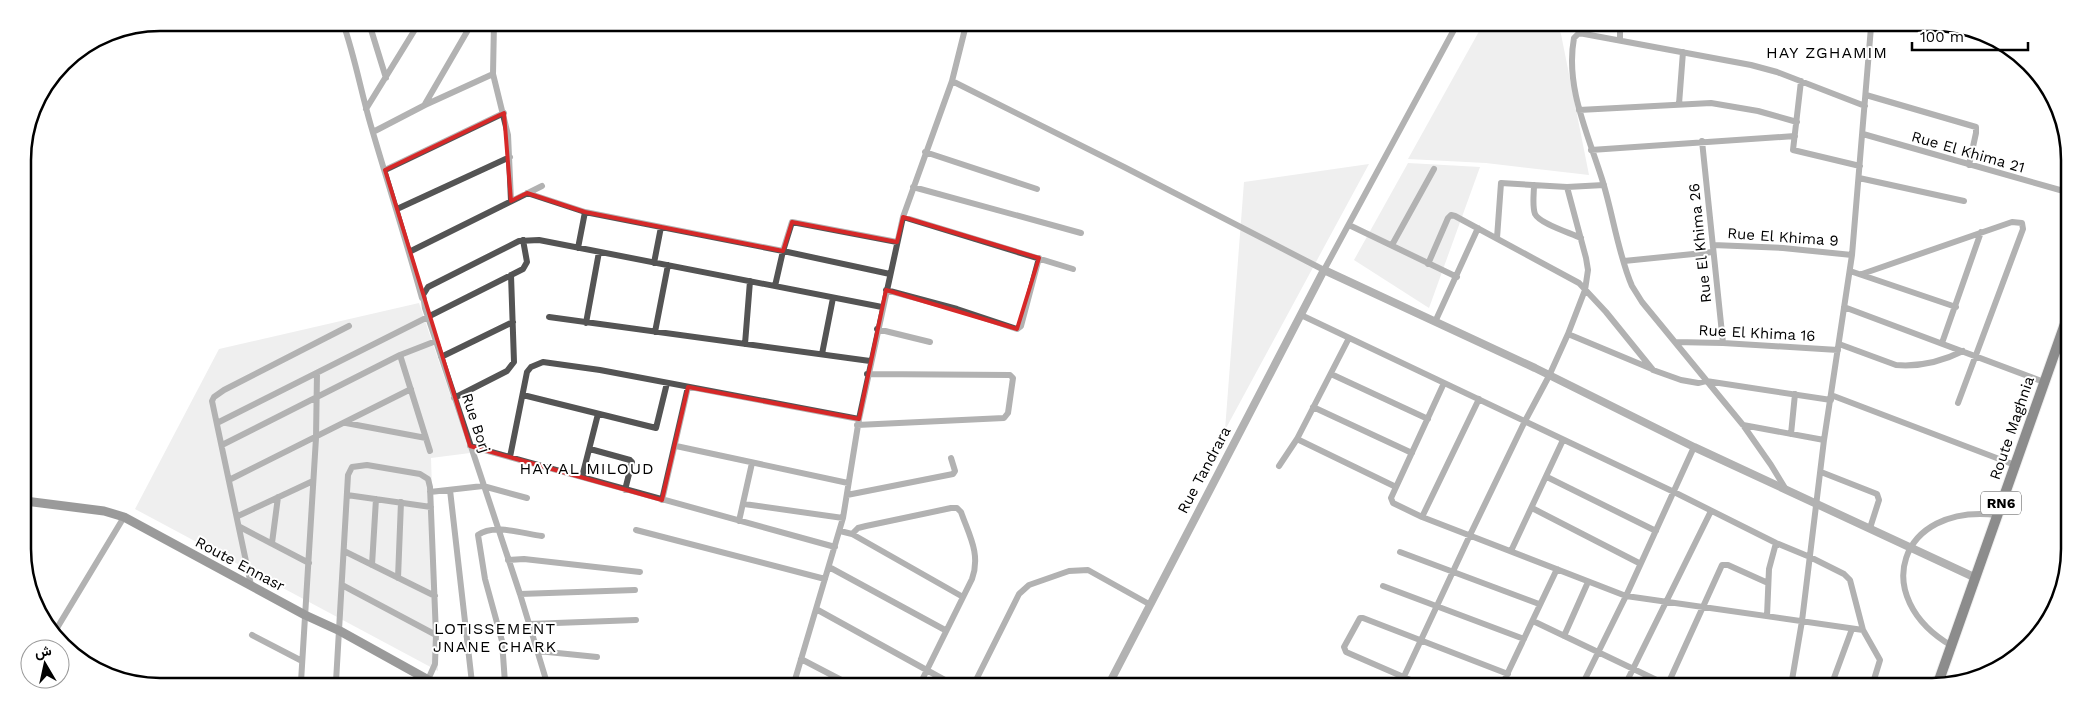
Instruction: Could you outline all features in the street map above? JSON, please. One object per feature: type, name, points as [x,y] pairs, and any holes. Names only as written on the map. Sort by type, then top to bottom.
[{"type":"main road","name":"Route Maghnia","points":[[1940,677],[2061,334]]},
{"type":"main road","name":"Route Ennasr","points":[[31,502],[104,511],[124,517],[305,615],[340,631],[422,678]]},
{"type":"street","points":[[1324,270],[1453,31]]},
{"type":"street","points":[[1620,31],[1620,40]]},
{"type":"street","points":[[1793,677],[1802,621],[1824,440],[1852,255],[1871,31]]},
{"type":"street","name":"Rue Borj","points":[[347,32],[366,109],[398,209],[428,316],[520,594],[546,678]]},
{"type":"street","points":[[372,32],[386,78]]},
{"type":"street","points":[[366,109],[414,32]]},
{"type":"street","points":[[425,105],[467,32]]},
{"type":"street","points":[[494,32],[493,74],[504,113],[510,157],[511,201]]},
{"type":"street","points":[[796,678],[840,531],[870,360],[902,217],[952,81],[964,32]]},
{"type":"street","points":[[1785,488],[1743,425],[1636,293],[1624,261],[1604,185],[1579,110],[1573,66],[1574,36],[1580,34],[1620,40],[1751,65],[1801,81],[1865,106]]},
{"type":"street","points":[[1679,104],[1683,52]]},
{"type":"street","points":[[373,132],[425,105],[493,74]]},
{"type":"street","points":[[952,81],[1324,270],[1694,447],[1817,502],[1976,578]]},
{"type":"street","points":[[1801,81],[1793,150],[1860,166]]},
{"type":"street","points":[[1866,95],[1976,127],[1969,165]]},
{"type":"street","points":[[1579,110],[1711,103],[1758,111],[1797,122]]},
{"type":"street","points":[[385,170],[504,113]]},
{"type":"street","name":"Rue El Khima 21","points":[[1863,134],[2061,190]]},
{"type":"street","points":[[1591,150],[1795,136]]},
{"type":"street","name":"Rue El Khima 26","points":[[1702,141],[1723,343]]},
{"type":"street","points":[[925,152],[1037,189]]},
{"type":"street","points":[[398,209],[510,157]]},
{"type":"street","points":[[1392,245],[1434,169]]},
{"type":"street","points":[[1859,178],[1964,201]]},
{"type":"street","points":[[1497,238],[1501,183],[1567,187],[1604,185]]},
{"type":"street","points":[[1534,185],[1534,209],[1536,216],[1551,225],[1582,238]]},
{"type":"street","points":[[410,252],[542,186]]},
{"type":"street","points":[[913,186],[1081,233]]},
{"type":"street","points":[[1404,677],[1470,535],[1549,376],[1585,290],[1588,270],[1582,238],[1567,187]]},
{"type":"street","points":[[527,193],[586,212],[783,250],[890,274]]},
{"type":"street","points":[[578,248],[586,212]]},
{"type":"street","points":[[1428,264],[1451,215],[1569,276],[1585,290],[1653,370]]},
{"type":"street","points":[[902,217],[1073,269]]},
{"type":"street","points":[[775,286],[790,224],[796,221],[897,242]]},
{"type":"street","points":[[1862,274],[1981,232],[2016,221],[2022,222],[2023,226],[1958,403]]},
{"type":"street","points":[[1349,225],[1428,264],[1457,276]]},
{"type":"street","points":[[654,263],[661,227]]},
{"type":"street","points":[[1435,322],[1478,228]]},
{"type":"street","points":[[1942,343],[1981,232]]},
{"type":"street","points":[[217,422],[511,275],[526,266],[523,240]]},
{"type":"street","points":[[423,299],[428,288],[493,254],[523,240],[539,240],[882,307]]},
{"type":"street","name":"Rue El Khima 9","points":[[1713,245],[1792,249],[1852,255]]},
{"type":"street","points":[[586,324],[599,252]]},
{"type":"street","name":"Rue El Khima 9","points":[[1624,261],[1713,252]]},
{"type":"street","points":[[886,290],[957,309],[1017,329],[1021,326],[1039,258]]},
{"type":"street","points":[[655,332],[668,265]]},
{"type":"street","name":"Rue Tandrara","points":[[1112,677],[1324,270]]},
{"type":"street","points":[[1850,271],[1956,307]]},
{"type":"street","points":[[454,398],[497,377],[512,366],[515,358],[511,275]]},
{"type":"street","points":[[745,344],[750,281]]},
{"type":"street","points":[[822,354],[833,298]]},
{"type":"street","points":[[1844,307],[2044,382]]},
{"type":"street","points":[[1301,315],[1674,492],[1776,544],[1810,557],[1848,577],[1863,630],[1880,660],[1875,677]]},
{"type":"street","points":[[549,318],[870,360]]},
{"type":"street","points":[[441,357],[514,322]]},
{"type":"street","points":[[252,585],[212,401],[218,393],[349,326]]},
{"type":"street","points":[[877,329],[930,342]]},
{"type":"street","points":[[1568,334],[1680,380],[1698,383],[1706,381],[1831,397],[2015,464]]},
{"type":"street","points":[[1279,466],[1297,439],[1349,338]]},
{"type":"street","points":[[222,445],[400,355],[436,341]]},
{"type":"street","name":"Rue El Khima 16","points":[[1675,342],[1839,347],[1896,365],[1905,366],[1935,363],[1963,351]]},
{"type":"street","points":[[400,355],[430,450]]},
{"type":"street","points":[[510,457],[527,372],[531,367],[543,362],[688,387],[858,422],[1004,418],[1008,413],[1013,378],[1010,375],[868,374]]},
{"type":"street","points":[[301,678],[316,438],[317,373]]},
{"type":"street","points":[[1331,374],[1428,419]]},
{"type":"street","points":[[523,395],[656,428],[667,383]]},
{"type":"street","points":[[1444,383],[1391,501],[1422,517],[1626,596],[1704,606],[1852,630],[1863,630]]},
{"type":"street","points":[[662,500],[676,446],[688,387]]},
{"type":"street","points":[[229,480],[411,389]]},
{"type":"street","points":[[1791,434],[1796,394]]},
{"type":"street","points":[[1422,517],[1478,399]]},
{"type":"street","points":[[1313,407],[1412,453]]},
{"type":"street","points":[[582,477],[598,414]]},
{"type":"street","points":[[346,423],[426,438]]},
{"type":"street","points":[[1743,425],[1824,440]]},
{"type":"street","points":[[1297,439],[1396,487]]},
{"type":"street","points":[[1511,551],[1563,440]]},
{"type":"street","points":[[470,446],[835,547]]},
{"type":"street","points":[[676,446],[848,483]]},
{"type":"street","points":[[1586,677],[1626,596],[1639,563],[1656,531],[1694,447]]},
{"type":"street","points":[[590,449],[632,462],[625,490]]},
{"type":"street","points":[[847,495],[953,474],[955,471],[951,458]]},
{"type":"street","points":[[739,521],[752,463]]},
{"type":"street","points":[[336,678],[349,470],[352,467],[361,465],[420,474],[428,479],[431,507],[436,635],[436,664],[431,678]]},
{"type":"street","points":[[1821,472],[1877,494],[1879,500],[1870,528]]},
{"type":"street","points":[[1547,477],[1656,531]]},
{"type":"street","points":[[238,516],[312,482]]},
{"type":"street","points":[[430,492],[483,486],[527,498]]},
{"type":"street","points":[[450,490],[471,678]]},
{"type":"street","points":[[347,495],[431,507]]},
{"type":"street","points":[[272,543],[278,497]]},
{"type":"street","points":[[372,565],[376,499]]},
{"type":"street","points":[[398,578],[402,502]]},
{"type":"street","points":[[744,504],[843,518]]},
{"type":"street","points":[[852,534],[858,528],[866,526],[957,508],[961,512],[977,559],[972,579],[923,678]]},
{"type":"street","points":[[1532,508],[1639,563]]},
{"type":"street","points":[[1629,677],[1711,511]]},
{"type":"street","points":[[1952,646],[1928,629],[1917,616],[1910,602],[1903,576],[1906,558],[1910,547],[1928,529],[1944,519],[1972,513],[1997,515]]},
{"type":"street","points":[[58,627],[124,517]]},
{"type":"street","points":[[240,527],[309,563]]},
{"type":"street","points":[[505,678],[502,641],[485,579],[478,538],[482,532],[498,530],[542,536]]},
{"type":"street","points":[[636,530],[825,579]]},
{"type":"street","points":[[840,531],[852,534],[963,597]]},
{"type":"street","points":[[1766,616],[1769,569],[1776,544]]},
{"type":"street","points":[[344,551],[434,596]]},
{"type":"street","points":[[1400,552],[1540,604]]},
{"type":"street","points":[[508,560],[524,559],[640,572]]},
{"type":"street","points":[[1671,677],[1723,564],[1768,583]]},
{"type":"street","points":[[829,567],[945,630]]},
{"type":"street","points":[[1506,677],[1557,569]]},
{"type":"street","points":[[977,678],[1019,594],[1029,585],[1069,571],[1088,570],[1149,604]]},
{"type":"street","points":[[1564,636],[1588,582]]},
{"type":"street","points":[[342,585],[436,635]]},
{"type":"street","points":[[1383,586],[1524,638]]},
{"type":"street","points":[[520,594],[635,590]]},
{"type":"street","points":[[816,609],[940,678]]},
{"type":"street","points":[[1402,677],[1346,652],[1344,647],[1361,617],[1508,674]]},
{"type":"street","points":[[529,624],[636,620]]},
{"type":"street","points":[[1532,621],[1650,677]]},
{"type":"street","points":[[1834,677],[1852,630]]},
{"type":"street","points":[[252,635],[302,661]]},
{"type":"street","points":[[538,651],[597,657]]},
{"type":"street","points":[[801,659],[837,678]]},
{"type":"highlighted area","points":[[504,113],[511,201],[527,193],[585,212],[783,251],[792,222],[897,242],[903,217],[1039,258],[1017,329],[886,290],[859,419],[688,387],[662,500],[470,446],[385,170]]},
{"type":"shaded area","points":[[1479,31],[1560,31],[1589,175],[1486,163],[1408,159]]},
{"type":"shaded area","points":[[1408,163],[1480,167],[1429,308],[1354,260]]},
{"type":"shaded area","points":[[1369,164],[1225,430],[1244,182]]},
{"type":"shaded area","points":[[419,303],[470,453],[431,458],[438,671],[135,509],[219,349]]},
{"type":"district","name":"HAY ZGHAMIM","points":[[1827,52]]},
{"type":"district","name":"HAY AL MILOUD","points":[[587,468]]},
{"type":"district","name":"LOTISSEMENT JNANE CHARK","points":[[495,637]]}]
